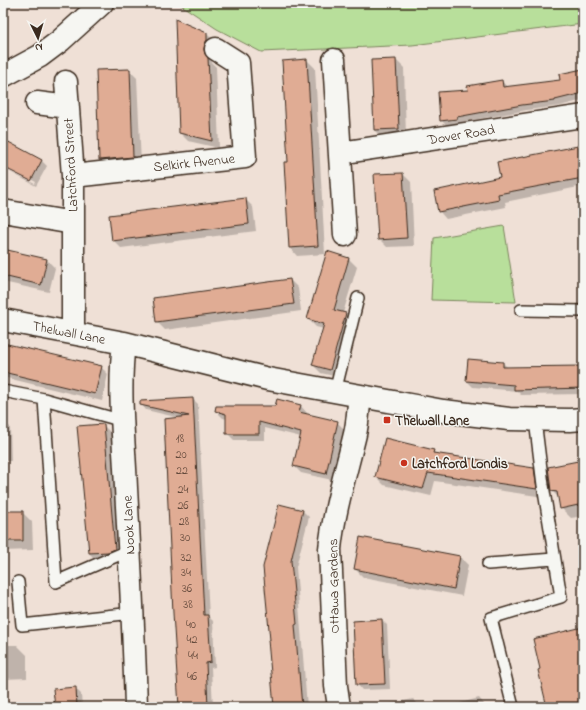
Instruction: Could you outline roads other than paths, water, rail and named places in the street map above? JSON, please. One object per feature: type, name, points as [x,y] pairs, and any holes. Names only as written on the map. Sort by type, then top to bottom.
[{"type":"street","points":[[3,76],[40,56],[55,45],[102,3]]},
{"type":"street","name":"Selkirk Avenue","points":[[73,176],[245,157],[238,63],[216,49]]},
{"type":"street","points":[[334,60],[345,235]]},
{"type":"street","name":"Latchford Street","points":[[66,82],[73,176],[73,333]]},
{"type":"street","name":"Latchford Street","points":[[37,103],[68,107]]},
{"type":"street","name":"Dover Road","points":[[340,153],[583,116]]},
{"type":"street","name":"Latchford Street","points":[[3,211],[73,223]]},
{"type":"street","name":"Thelwall Lane","points":[[3,320],[124,343],[268,379],[443,411],[509,419],[583,419]]},
{"type":"street","name":"Nook Lane","points":[[124,343],[121,365],[136,707]]},
{"type":"street","name":"Ottawa Gardens","points":[[339,707],[336,686],[330,549],[337,509],[356,432],[360,396]]},
{"type":"lane","points":[[336,392],[358,298]]},
{"type":"lane","points":[[521,310],[583,311]]},
{"type":"lane","points":[[3,391],[44,399],[123,421]]},
{"type":"lane","points":[[44,399],[56,582],[130,550]]},
{"type":"lane","points":[[513,707],[491,618],[560,597],[535,420]]},
{"type":"lane","points":[[488,564],[554,559]]},
{"type":"lane","points":[[18,582],[22,625],[133,613]]},
{"type":"place","name":"Thelwall Lane","points":[[387,420]]},
{"type":"place","name":"Latchford Londis","points":[[404,463]]}]
